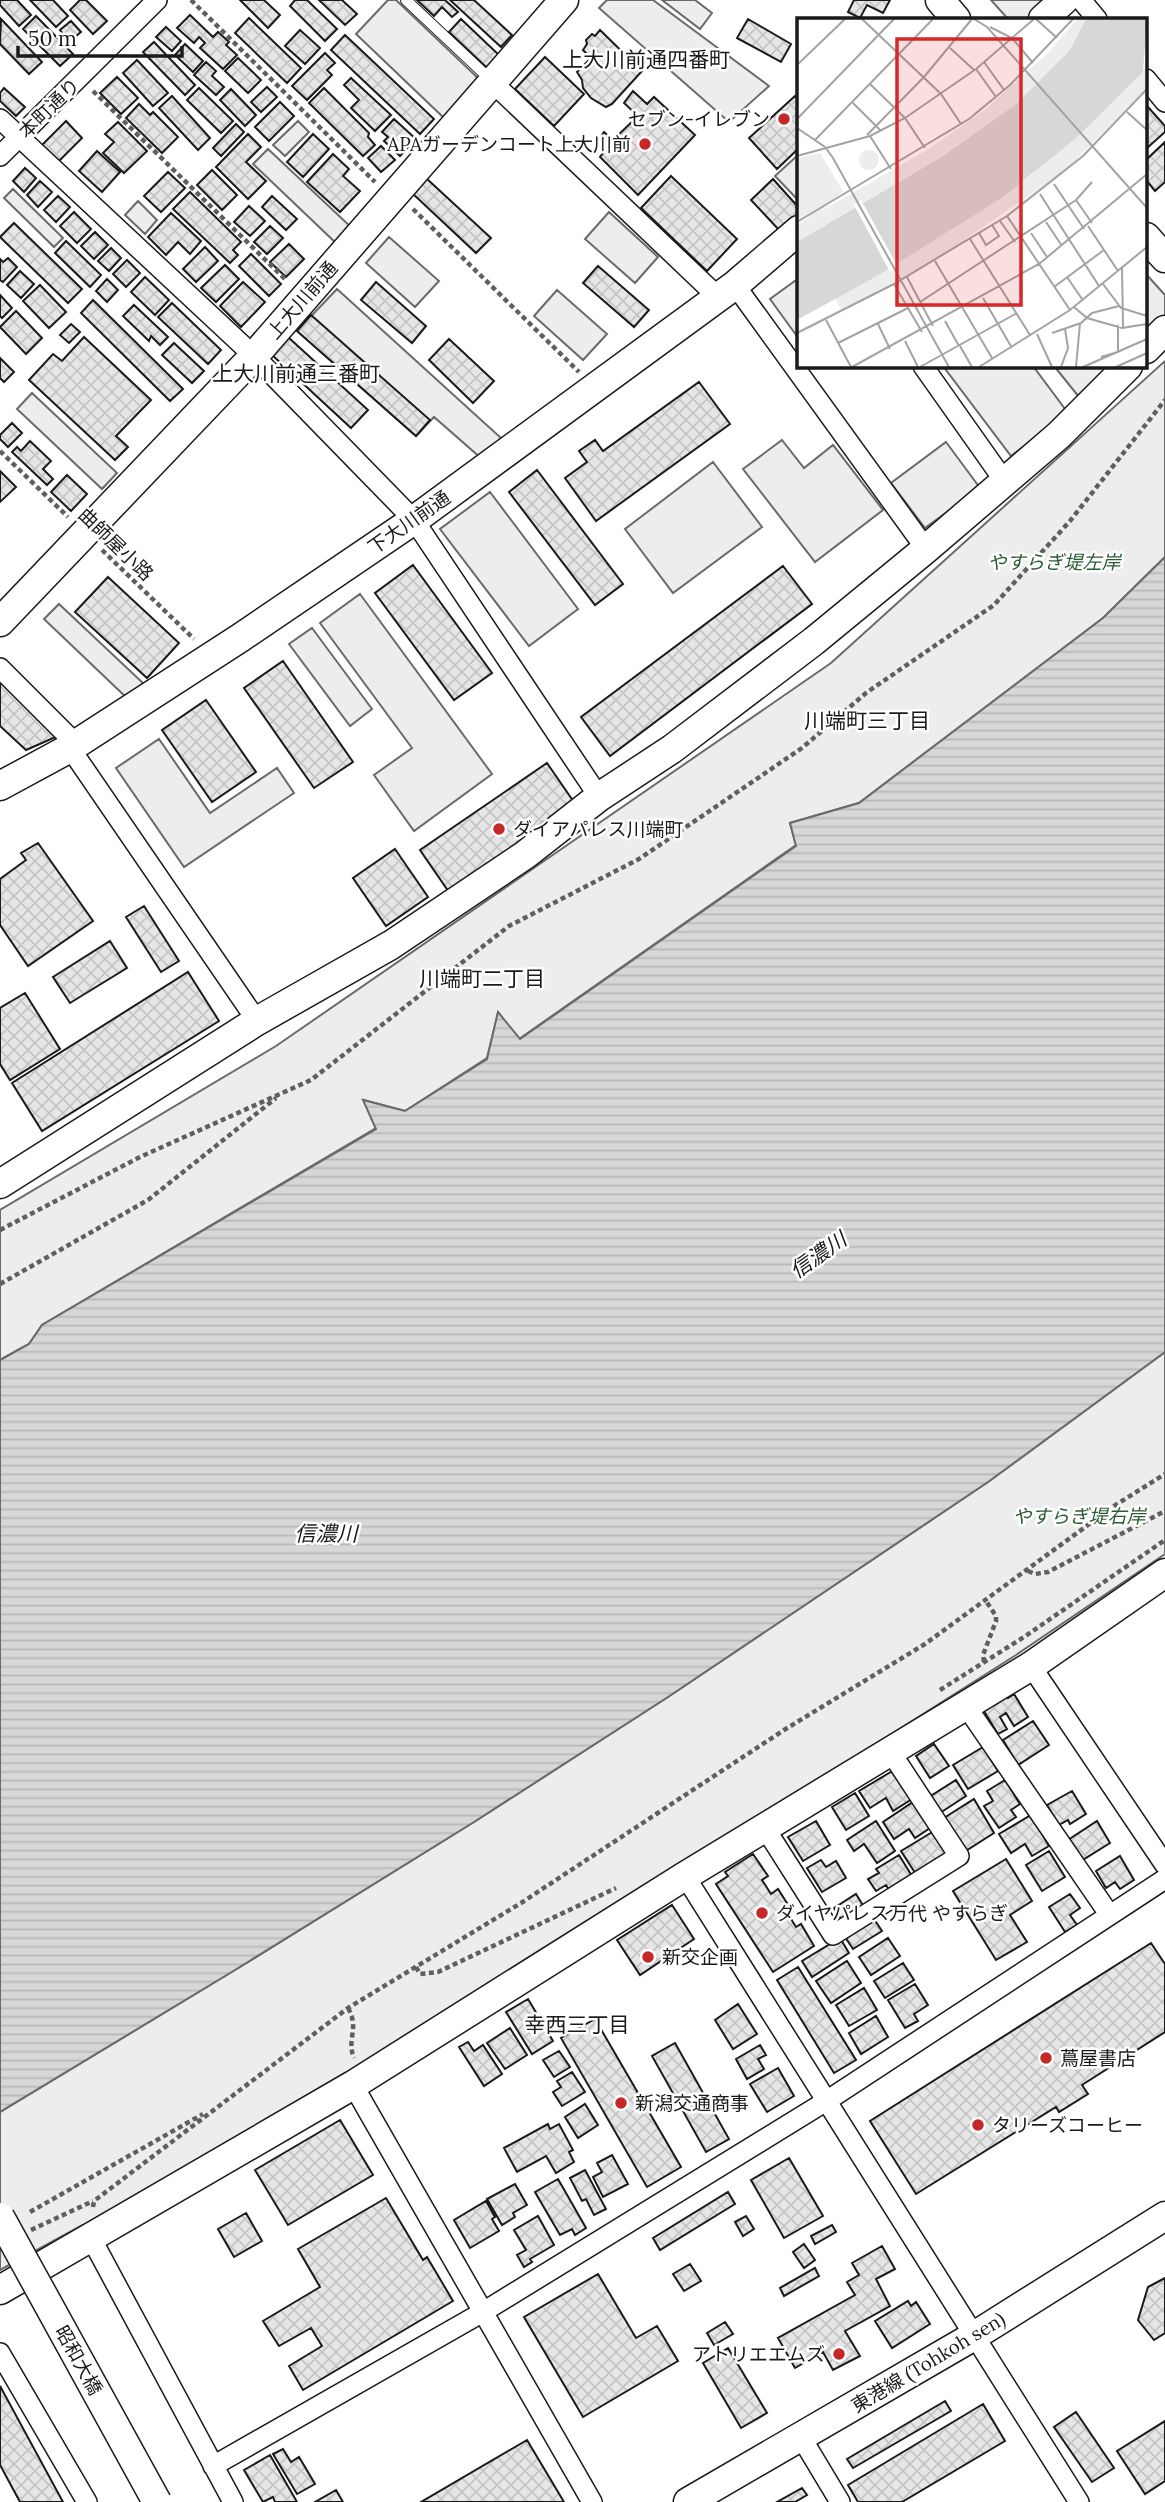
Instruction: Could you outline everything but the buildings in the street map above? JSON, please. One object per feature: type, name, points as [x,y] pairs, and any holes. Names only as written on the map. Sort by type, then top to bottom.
[{"type":"street","name":"本町通り","points":[[0,156],[157,0]]},
{"type":"street","name":"上大川前通","points":[[0,622],[254,356],[564,0]]},
{"type":"street","points":[[940,0],[955,18]]},
{"type":"street","points":[[1044,18],[1064,0]]},
{"type":"street","points":[[1081,0],[1096,18]]},
{"type":"street","points":[[1148,81],[1165,102]]},
{"type":"street","points":[[492,82],[727,291],[926,549]]},
{"type":"street","points":[[0,119],[254,356],[414,520],[599,797]]},
{"type":"street","name":"下大川前通","points":[[0,786],[73,746],[212,657],[414,520],[727,291],[797,232]]},
{"type":"street","points":[[1148,239],[1165,258]]},
{"type":"street","points":[[1148,347],[1165,330]]},
{"type":"street","points":[[924,368],[1004,482]]},
{"type":"street","points":[[0,1184],[257,1021],[391,945],[525,855],[599,797],[672,749],[814,640],[926,549],[1059,435],[1126,368]]},
{"type":"street","points":[[0,668],[73,746],[257,1021]]},
{"type":"street","points":[[0,2290],[967,1706],[1031,1666],[1165,1573]]},
{"type":"street","points":[[1031,1666],[1165,1865]]},
{"type":"street","points":[[967,1706],[1109,1914]]},
{"type":"street","points":[[765,1828],[833,1935],[959,1856],[890,1751]]},
{"type":"street","points":[[685,1876],[1079,2502]]},
{"type":"street","points":[[213,2466],[483,2312],[828,2100],[1165,1879]]},
{"type":"street","points":[[356,2074],[483,2312],[592,2502]]},
{"type":"street","name":"東港線 (Tohkoh sen)","points":[[688,2502],[974,2336],[1165,2216]]},
{"type":"street","name":"昭和大橋","points":[[0,2217],[157,2502]]},
{"type":"street","points":[[90,2236],[233,2502]]},
{"type":"street","points":[[0,2353],[87,2502]]},
{"type":"street","points":[[801,2437],[840,2502]]},
{"type":"lane","points":[[405,0],[492,82]]},
{"type":"path","points":[[80,79],[304,297]]},
{"type":"path","points":[[0,1230],[140,1157],[311,1080],[509,926],[639,859],[802,748],[866,693],[995,605],[1070,521],[1165,400]]},
{"type":"path","name":"曲師屋小路","points":[[0,451],[212,657]]},
{"type":"path","points":[[0,1284],[148,1200],[282,1093]]},
{"type":"path","points":[[23,2234],[94,2201],[348,2008],[521,1903],[783,1730],[925,1644],[1114,1506],[1165,1474]]},
{"type":"path","points":[[1027,1570],[1035,1574],[1048,1572],[1165,1511]]},
{"type":"path","points":[[929,1697],[1165,1540]]},
{"type":"path","points":[[984,1662],[983,1655],[996,1621],[996,1616],[986,1601]]},
{"type":"path","points":[[416,1967],[420,1974],[438,1972],[617,1887]]},
{"type":"path","points":[[348,2008],[354,2018],[352,2052],[356,2074]]},
{"type":"path","points":[[30,2212],[219,2105]]},
{"type":"path","points":[[90,2236],[94,2201]]},
{"type":"shaded area","points":[[388,0],[396,0],[480,80],[444,118],[356,34]]},
{"type":"shaded area","points":[[607,0],[653,0],[769,86],[729,122],[599,8]]},
{"type":"shaded area","points":[[662,0],[695,0],[712,13],[700,29]]},
{"type":"shaded area","points":[[991,0],[1047,0],[1029,18],[1007,18]]},
{"type":"shaded area","points":[[298,121],[309,132],[285,156],[273,145]]},
{"type":"shaded area","points":[[268,149],[353,229],[337,244],[253,164]]},
{"type":"shaded area","points":[[797,156],[797,199],[775,176]]},
{"type":"shaded area","points":[[13,189],[63,238],[54,247],[4,198]]},
{"type":"shaded area","points":[[138,201],[157,220],[145,234],[125,215]]},
{"type":"shaded area","points":[[609,212],[658,257],[635,283],[585,239]]},
{"type":"shaded area","points":[[389,237],[439,281],[415,307],[366,263]]},
{"type":"shaded area","points":[[1148,276],[1165,295],[1165,318],[1148,333]]},
{"type":"shaded area","points":[[797,279],[797,336],[770,299]]},
{"type":"shaded area","points":[[337,289],[501,438],[482,459],[434,417],[416,436],[297,331]]},
{"type":"shaded area","points":[[557,290],[607,334],[583,360],[534,316]]},
{"type":"shaded area","name":"やすらぎ堤左岸","points":[[1165,361],[1165,557],[1103,618],[859,803],[790,823],[796,845],[519,1039],[498,1013],[487,1058],[405,1111],[364,1100],[376,1128],[42,1325],[29,1344],[0,1360],[0,1210],[276,1046],[831,663]]},
{"type":"shaded area","points":[[945,368],[1034,368],[1068,413],[1011,456]]},
{"type":"shaded area","points":[[1056,368],[1116,368],[1079,397]]},
{"type":"shaded area","points":[[32,393],[117,473],[102,489],[17,409]]},
{"type":"shaded area","points":[[782,440],[804,468],[833,445],[883,510],[815,562],[743,469]]},
{"type":"shaded area","points":[[946,442],[980,488],[925,528],[891,483]]},
{"type":"shaded area","points":[[713,462],[762,527],[673,593],[625,529]]},
{"type":"shaded area","points":[[490,492],[578,609],[529,646],[440,529]]},
{"type":"shaded area","points":[[360,594],[492,774],[414,831],[374,775],[412,748],[320,623]]},
{"type":"shaded area","points":[[59,604],[144,684],[129,700],[44,619]]},
{"type":"shaded area","points":[[312,628],[372,709],[350,726],[289,644]]},
{"type":"shaded area","points":[[159,739],[210,813],[277,768],[294,793],[184,867],[116,768]]},
{"type":"shaded area","name":"やすらぎ堤右岸","points":[[1165,1352],[1165,1554],[1016,1655],[363,2070],[112,2214],[81,2226],[0,2270],[0,2112],[474,1822],[668,1697],[988,1482]]},
{"type":"water","name":"信濃川","points":[[1165,557],[1165,1352],[988,1482],[668,1697],[474,1822],[0,2112],[0,1360],[29,1344],[42,1325],[376,1129],[363,1100],[405,1111],[487,1059],[498,1012],[520,1039],[796,846],[790,823],[859,803],[1103,618]]},
{"type":"place","name":"セブン-イレブン","points":[[784,119]]},
{"type":"place","name":"APAガーデンコート上大川前","points":[[645,144]]},
{"type":"place","name":"ダイアパレス川端町","points":[[499,829]]},
{"type":"place","name":"ダイヤパレス万代 やすらぎ","points":[[762,1913]]},
{"type":"place","name":"新交企画","points":[[648,1957]]},
{"type":"place","name":"蔦屋書店","points":[[1046,2058]]},
{"type":"place","name":"新潟交通商事","points":[[621,2103]]},
{"type":"place","name":"タリーズコーヒー","points":[[978,2125]]},
{"type":"place","name":"アトリエエムズ","points":[[839,2354]]},
{"type":"district","name":"上大川前通四番町","points":[[646,59]]},
{"type":"district","name":"上大川前通三番町","points":[[296,373]]},
{"type":"district","name":"川端町三丁目","points":[[867,720]]},
{"type":"district","name":"川端町二丁目","points":[[482,978]]},
{"type":"district","name":"幸西三丁目","points":[[577,2024]]}]
